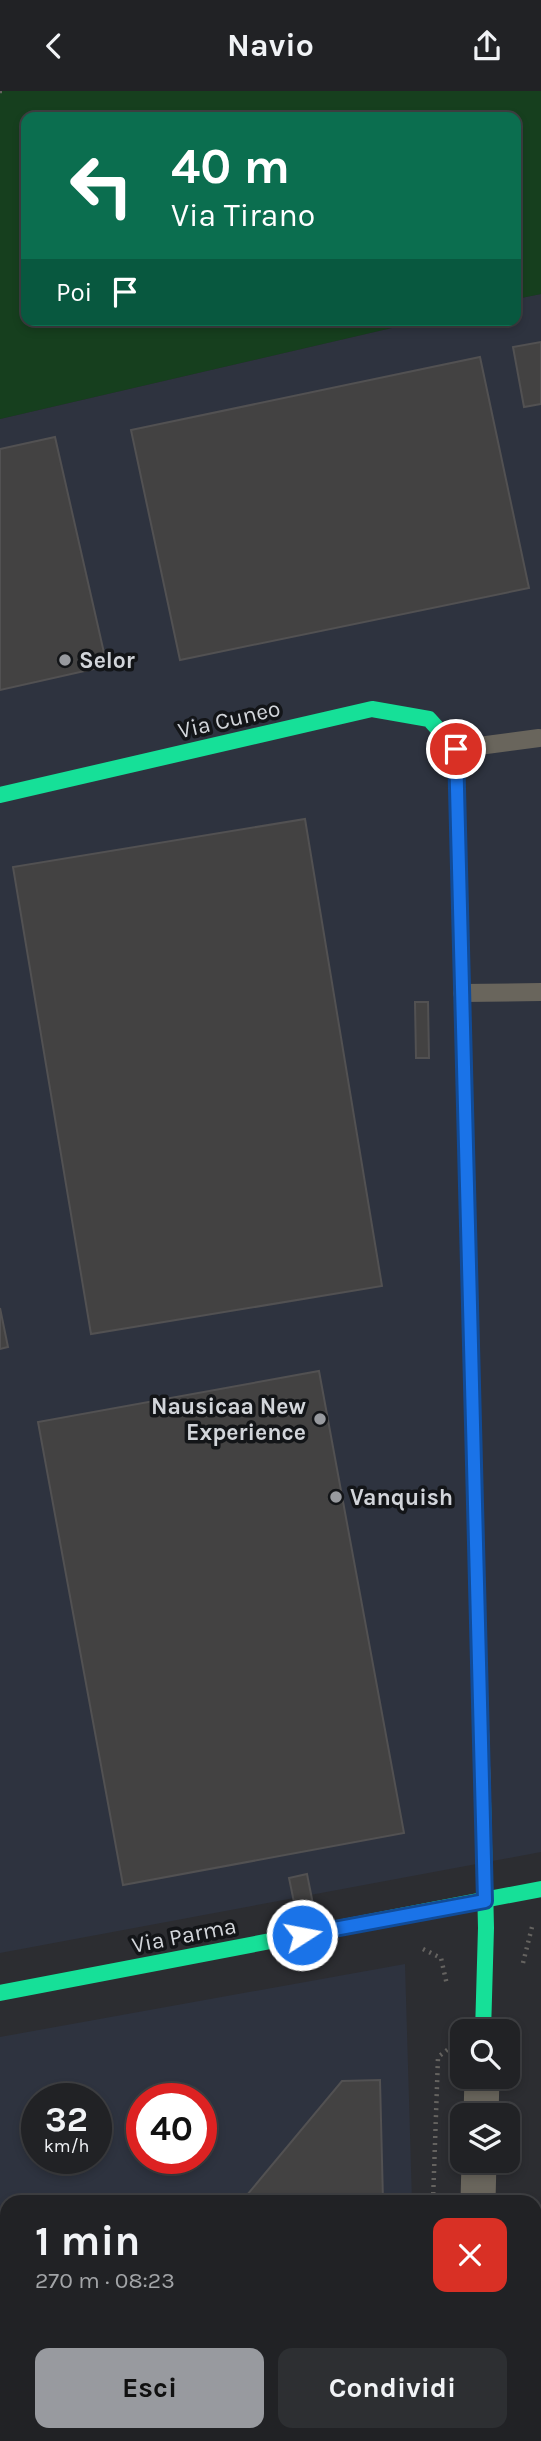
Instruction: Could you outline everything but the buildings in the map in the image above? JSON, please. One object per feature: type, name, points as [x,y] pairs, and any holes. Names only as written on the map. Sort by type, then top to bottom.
[{"type":"street","name":"Via Cuneo","points":[[0,795],[373,709],[429,719],[456,749]]},
{"type":"street","points":[[456,749],[485,1901],[483,2019]]},
{"type":"street","name":"Via Parma","points":[[0,1993],[541,1889]]},
{"type":"street","points":[[478,2195],[479,2173]]},
{"type":"lane","points":[[456,749],[539,738]]},
{"type":"lane","points":[[462,993],[541,992]]},
{"type":"path","points":[[520,1974],[532,1925]]},
{"type":"path","points":[[421,1948],[441,1958],[449,1994]]},
{"type":"path","points":[[433,2195],[438,2057],[450,2048]]},
{"type":"shaded area","points":[[541,294],[541,1852],[0,1953],[0,419],[400,326],[521,326],[521,298]]},
{"type":"shaded area","points":[[405,1964],[412,2195],[0,2195],[0,2037]]},
{"type":"green space","points":[[0,91],[541,91],[541,294],[521,298],[521,112],[21,112],[21,326],[400,326],[0,419]]},
{"type":"traffic: fast","points":[[0,795],[372,709],[429,719],[456,749],[460,902]]},
{"type":"traffic: fast","points":[[483,1801],[486,1928],[483,2019]]},
{"type":"traffic: fast","points":[[0,1993],[541,1889]]},
{"type":"traffic: slow","points":[[460,902],[472,1377]]},
{"type":"traffic: slow","points":[[477,1588],[483,1801]]},
{"type":"traffic: jam","points":[[472,1377],[477,1588]]},
{"type":"place","name":"Selor","points":[[65,660]]},
{"type":"place","name":"Nausicaa New Experience","points":[[320,1419]]},
{"type":"place","name":"Vanquish","points":[[336,1497]]},
{"type":"route","points":[[302,1935],[485,1901],[456,749]]}]
